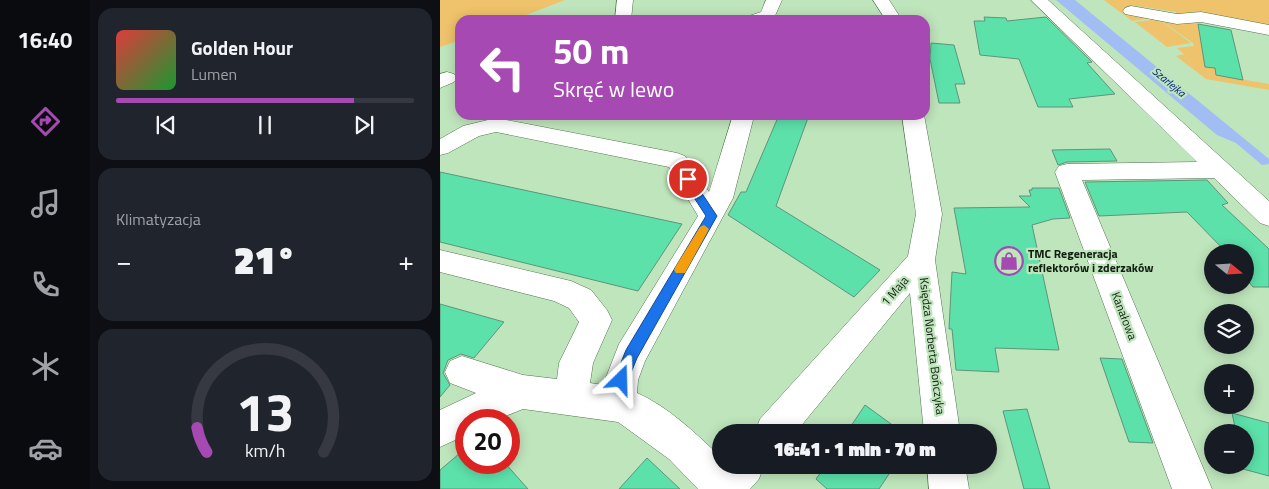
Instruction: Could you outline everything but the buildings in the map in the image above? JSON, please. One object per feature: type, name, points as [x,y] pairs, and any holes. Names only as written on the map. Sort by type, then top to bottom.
[{"type":"street","points":[[624,15],[625,0]]},
{"type":"street","points":[[768,15],[774,0]]},
{"type":"street","points":[[881,0],[891,15]]},
{"type":"street","points":[[1039,0],[1269,216]]},
{"type":"street","points":[[1131,12],[1177,19],[1201,17],[1269,30]]},
{"type":"street","points":[[618,404],[621,380],[631,355],[720,198],[742,120]]},
{"type":"street","points":[[914,120],[929,214],[921,260]]},
{"type":"street","points":[[440,148],[471,131],[496,125],[678,161],[711,216]]},
{"type":"street","name":"Kanałowa","points":[[1192,489],[1067,172],[1219,170]]},
{"type":"street","name":"1 Maja","points":[[780,424],[921,260]]},
{"type":"street","name":"Księdza Norberta Bończyka","points":[[921,260],[941,424]]},
{"type":"street","points":[[440,261],[560,290],[580,299],[596,320],[576,363],[571,398]]},
{"type":"street","points":[[462,372],[523,392],[618,404],[634,410],[732,481]]},
{"type":"street","points":[[440,429],[489,404],[523,392]]},
{"type":"street","points":[[947,474],[949,489]]},
{"type":"shaded area","points":[[440,0],[565,0],[526,15],[455,15],[455,42],[440,47]]},
{"type":"shaded area","points":[[1104,0],[1269,0],[1269,28],[1197,19],[1205,66],[1215,68],[1216,75],[1269,84],[1269,90],[1206,79],[1176,56],[1184,54],[1177,48],[1194,46],[1193,43],[1160,20],[1177,22],[1176,12],[1130,5],[1129,15],[1153,18],[1132,21]]},
{"type":"shaded area","points":[[1158,19],[1191,43],[1167,47],[1135,22]]},
{"type":"water","name":"Szarlejka","points":[[1056,0],[1075,0],[1269,159],[1269,164],[1262,165],[1236,143],[1217,135]]},
{"type":"slow traffic","points":[[680,270],[704,229]]},
{"type":"place","name":"TMC Regeneracja reflektorów i zderzaków","points":[[1009,261]]},
{"type":"route","points":[[621,380],[631,355],[711,216],[688,179]]}]
